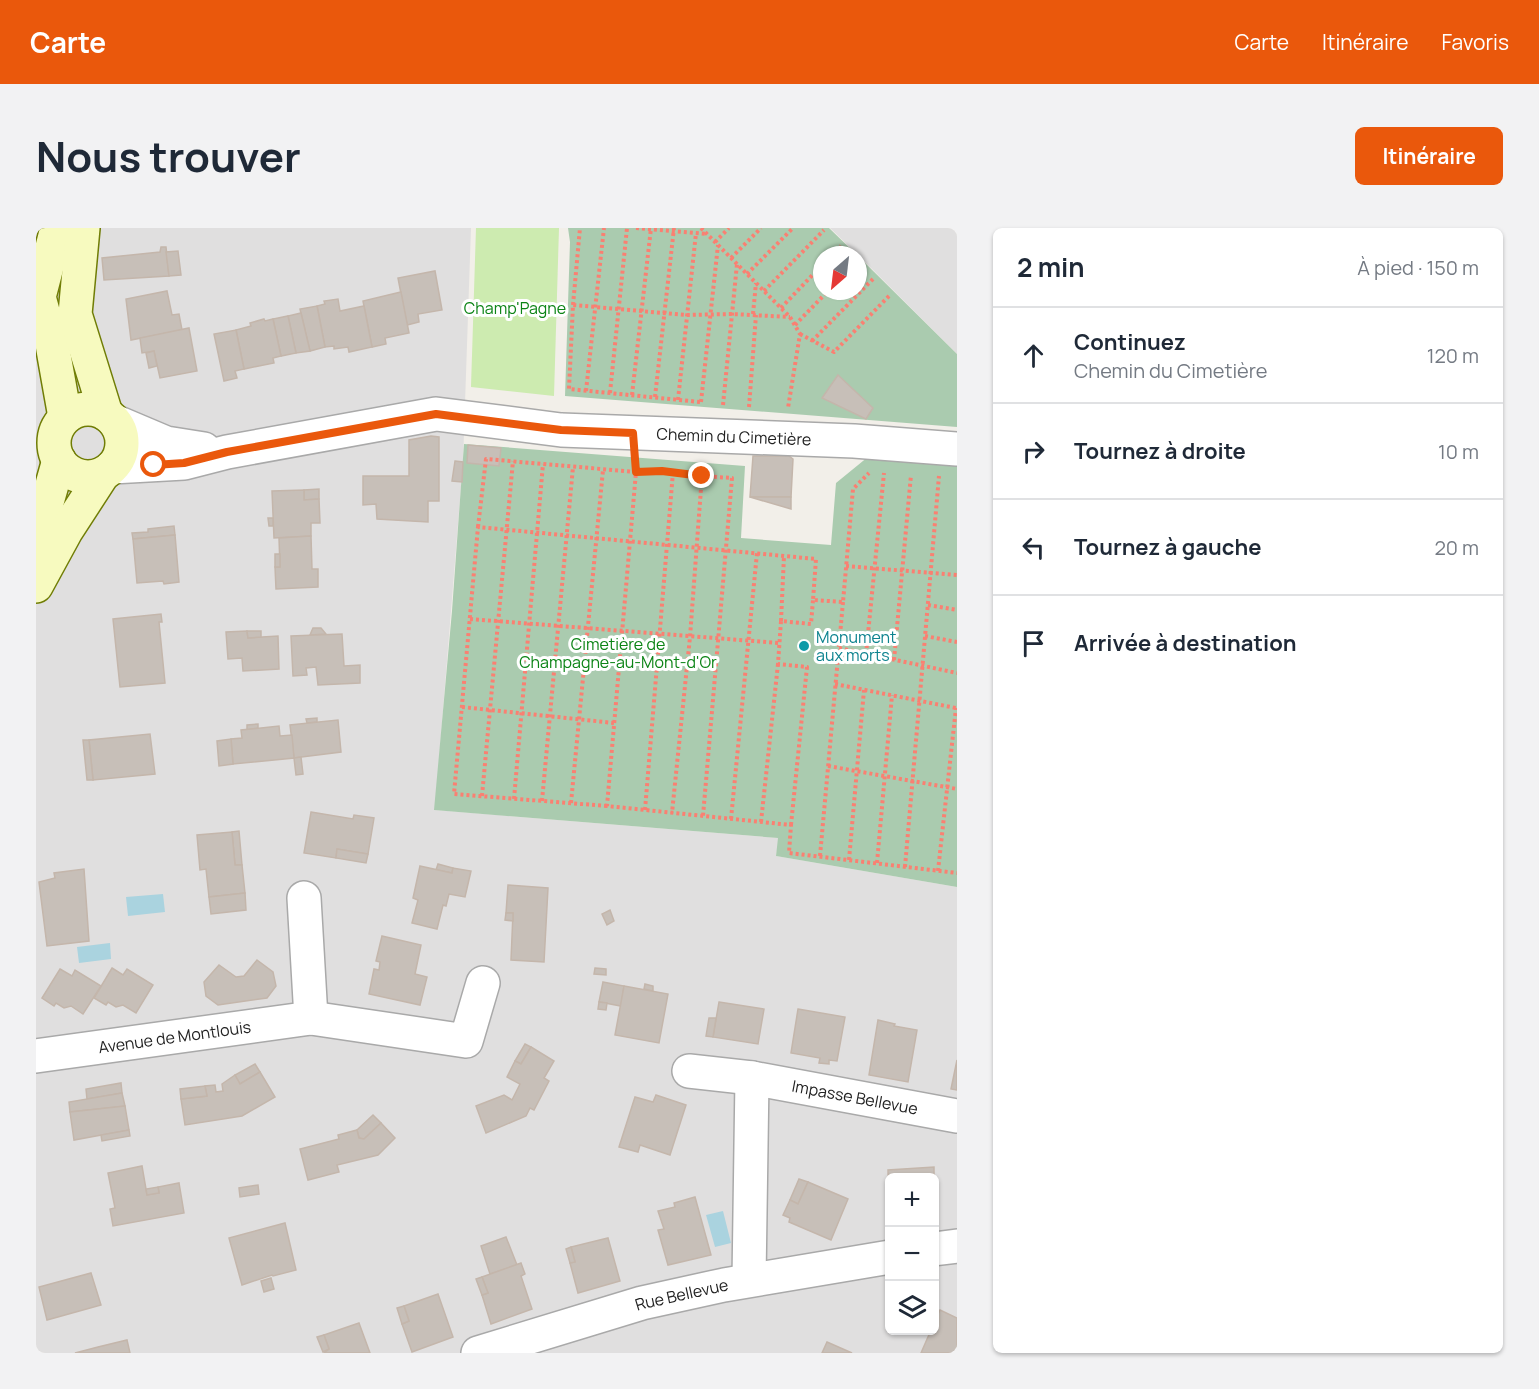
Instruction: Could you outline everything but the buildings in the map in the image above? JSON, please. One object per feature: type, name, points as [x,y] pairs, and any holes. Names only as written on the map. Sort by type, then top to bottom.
[{"type":"street","points":[[57,228],[37,297],[52,344],[65,417]]},
{"type":"street","points":[[84,228],[75,314],[110,417]]},
{"type":"street","points":[[37,297],[75,314]]},
{"type":"street","points":[[36,586],[66,531],[107,470],[118,459],[122,439],[120,429],[110,417],[96,409],[74,411],[65,417],[58,427],[55,438],[55,449],[59,460],[73,473],[83,476],[93,476],[107,470]]},
{"type":"street","name":"Chemin du Cimetière","points":[[107,470],[184,463],[227,452],[436,414],[561,430],[854,441],[952,463]]},
{"type":"street","name":"Chemin du Cimetière","points":[[110,417],[166,443],[227,452]]},
{"type":"street","points":[[36,565],[40,527],[59,460]]},
{"type":"street","points":[[304,898],[311,1018]]},
{"type":"street","name":"Avenue de Montlouis","points":[[36,1056],[311,1018],[466,1041],[483,984]]},
{"type":"street","name":"Impasse Bellevue","points":[[688,1071],[752,1078],[957,1116]]},
{"type":"street","points":[[749,1280],[752,1078]]},
{"type":"street","points":[[939,1248],[957,1246]]},
{"type":"street","name":"Rue Bellevue","points":[[478,1353],[642,1303],[749,1280],[885,1258]]},
{"type":"path","points":[[580,228],[569,389],[732,405]]},
{"type":"path","points":[[586,391],[604,228]]},
{"type":"path","points":[[610,393],[627,228]]},
{"type":"path","points":[[636,228],[707,234]]},
{"type":"path","points":[[701,228],[790,317],[800,334],[834,352],[890,295]]},
{"type":"path","points":[[700,402],[717,243],[729,228]]},
{"type":"path","points":[[731,258],[761,228]]},
{"type":"path","points":[[747,274],[793,228]]},
{"type":"path","points":[[632,395],[651,229]]},
{"type":"path","points":[[655,398],[674,230]]},
{"type":"path","points":[[764,291],[824,230]]},
{"type":"path","points":[[678,400],[696,233]]},
{"type":"path","points":[[723,405],[737,264]]},
{"type":"path","points":[[781,308],[813,275]]},
{"type":"path","points":[[812,341],[873,279]]},
{"type":"path","points":[[741,406],[749,407],[756,283]]},
{"type":"path","points":[[795,325],[819,300]]},
{"type":"path","points":[[573,305],[686,315],[732,314],[790,317]]},
{"type":"path","points":[[786,438],[800,334]]},
{"type":"path","points":[[607,806],[636,472],[633,433]]},
{"type":"path","points":[[703,816],[732,478],[486,459],[454,794],[607,806],[672,813],[791,825]]},
{"type":"path","points":[[482,796],[513,461]]},
{"type":"path","points":[[905,867],[939,476],[952,463]]},
{"type":"path","points":[[514,799],[543,464]]},
{"type":"path","points":[[542,801],[573,467]]},
{"type":"path","points":[[820,856],[853,489],[874,468]]},
{"type":"path","points":[[571,803],[603,469]]},
{"type":"path","points":[[866,654],[885,470],[894,471]]},
{"type":"path","points":[[645,810],[673,472]]},
{"type":"path","points":[[903,472],[921,474]]},
{"type":"path","points":[[894,660],[912,473]]},
{"type":"path","points":[[930,475],[939,476]]},
{"type":"path","points":[[672,813],[690,637],[702,476]]},
{"type":"path","points":[[478,527],[816,559],[811,624],[781,621]]},
{"type":"path","points":[[731,819],[757,553]]},
{"type":"path","points":[[761,822],[778,664],[784,556]]},
{"type":"path","points":[[846,566],[957,575]]},
{"type":"path","points":[[813,600],[843,602]]},
{"type":"path","points":[[928,605],[957,610]]},
{"type":"path","points":[[470,619],[779,643]]},
{"type":"path","points":[[925,636],[957,642]]},
{"type":"path","points":[[839,648],[957,673]]},
{"type":"path","points":[[778,664],[807,667],[789,853],[957,873]]},
{"type":"path","points":[[836,684],[956,708],[938,871]]},
{"type":"path","points":[[849,860],[864,690]]},
{"type":"path","points":[[877,864],[892,695]]},
{"type":"path","points":[[462,707],[615,723]]},
{"type":"path","points":[[828,766],[957,789]]},
{"type":"shaded area","points":[[36,228],[471,228],[463,462],[435,810],[779,838],[776,856],[957,887],[957,1353],[36,1353]]},
{"type":"shaded area","points":[[830,228],[957,228],[957,354],[867,264],[867,246],[849,246]]},
{"type":"green space","name":"Champ'Pagne","points":[[476,228],[559,228],[554,396],[471,387]]},
{"type":"green space","points":[[568,228],[829,228],[848,246],[813,246],[813,300],[867,300],[867,265],[957,354],[957,427],[565,396],[570,242]]},
{"type":"green space","name":"Cimetière de Champagne-au-Mont-d'Or","points":[[464,444],[745,466],[741,538],[831,545],[836,483],[874,452],[957,459],[957,887],[776,856],[778,838],[434,810]]},
{"type":"water","points":[[163,894],[165,912],[128,916],[126,897]]},
{"type":"water","points":[[110,943],[111,959],[79,963],[77,947]]},
{"type":"water","points":[[723,1211],[731,1243],[715,1247],[706,1215]]},
{"type":"place","name":"Monument aux morts","points":[[804,646]]},
{"type":"route","points":[[154,465],[184,463],[227,452],[436,414],[561,430],[633,433],[636,472],[662,471],[702,476]]}]
